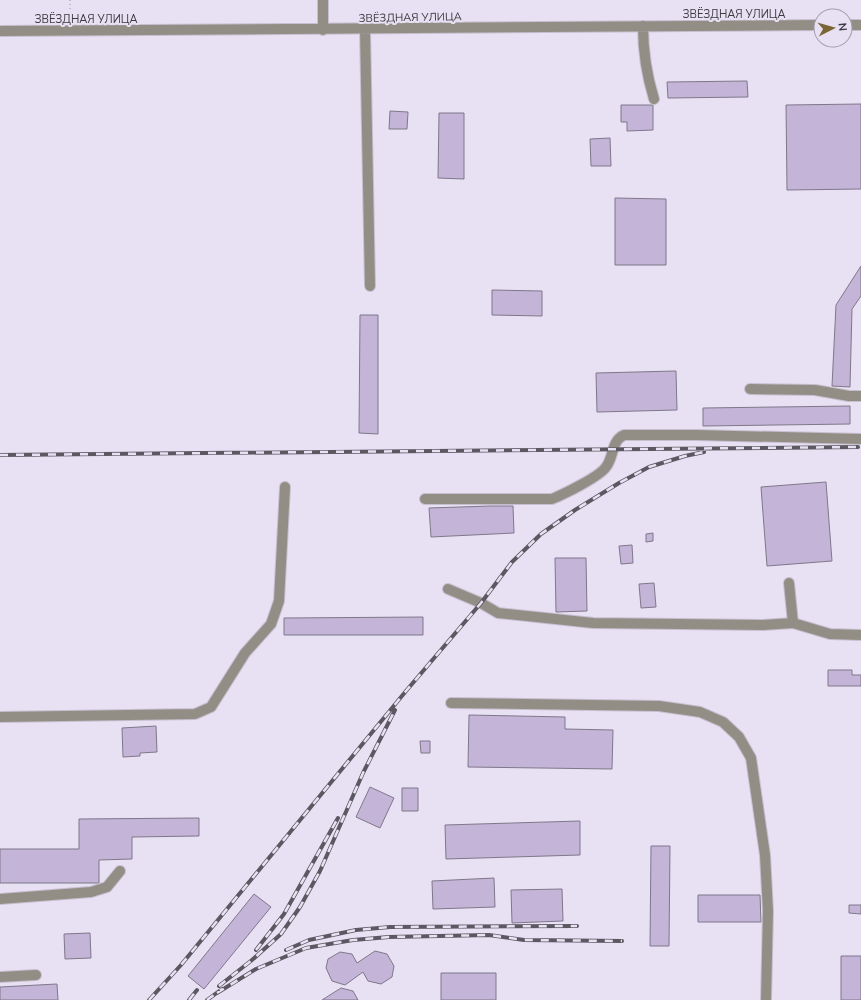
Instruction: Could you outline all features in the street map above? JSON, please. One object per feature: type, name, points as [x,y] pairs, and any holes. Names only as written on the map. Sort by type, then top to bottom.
[{"type":"street","points":[[323,0],[323,30]]},
{"type":"street","name":"ЗВЁЗДНАЯ УЛИЦА","points":[[0,31],[323,30],[813,25]]},
{"type":"street","points":[[643,26],[643,51],[647,77],[654,99]]},
{"type":"street","points":[[365,29],[370,286]]},
{"type":"street","points":[[750,389],[815,390],[850,396],[861,396]]},
{"type":"street","points":[[425,500],[552,498],[561,495],[597,475],[606,468],[615,442],[618,438],[624,435],[696,435],[861,439]]},
{"type":"street","points":[[0,717],[195,714],[211,707],[245,653],[271,624],[279,601],[285,487]]},
{"type":"street","points":[[789,582],[794,623]]},
{"type":"street","points":[[448,589],[481,603],[498,613],[593,624],[762,625],[794,623],[830,634],[861,635]]},
{"type":"street","points":[[451,703],[659,706],[700,712],[723,722],[740,737],[751,758],[765,855],[768,911],[766,1000]]},
{"type":"street","points":[[0,899],[91,892],[107,887],[120,871]]},
{"type":"street","points":[[0,977],[36,975]]},
{"type":"path","points":[[70,0],[70,31]]},
{"type":"building","points":[[747,81],[748,97],[668,98],[667,82]]},
{"type":"building","points":[[861,104],[861,189],[787,190],[786,105]]},
{"type":"building","points":[[621,105],[653,105],[653,130],[627,131],[627,122],[621,122]]},
{"type":"building","points":[[390,111],[408,112],[407,129],[389,129]]},
{"type":"building","points":[[439,113],[464,113],[464,179],[438,178]]},
{"type":"building","points":[[610,138],[611,166],[591,166],[590,139]]},
{"type":"building","points":[[615,198],[666,199],[666,265],[615,265]]},
{"type":"building","points":[[861,266],[861,296],[852,309],[850,387],[832,386],[836,305]]},
{"type":"building","points":[[492,290],[542,291],[542,316],[492,315]]},
{"type":"building","points":[[360,315],[378,315],[378,434],[359,433]]},
{"type":"building","points":[[676,371],[677,410],[597,412],[596,373]]},
{"type":"building","points":[[850,406],[850,424],[703,426],[703,408]]},
{"type":"building","points":[[826,482],[832,561],[767,566],[761,487]]},
{"type":"building","points":[[513,506],[514,533],[431,537],[429,508]]},
{"type":"building","points":[[653,533],[653,541],[646,542],[646,534]]},
{"type":"building","points":[[632,545],[633,563],[621,564],[619,546]]},
{"type":"building","points":[[555,558],[586,558],[587,611],[556,612]]},
{"type":"building","points":[[654,583],[656,607],[641,608],[639,584]]},
{"type":"building","points":[[423,617],[423,635],[284,635],[284,618]]},
{"type":"building","points":[[828,670],[852,670],[852,675],[861,675],[861,686],[828,686]]},
{"type":"building","points":[[469,715],[565,717],[565,729],[613,730],[612,769],[468,767]]},
{"type":"building","points":[[156,726],[157,752],[140,753],[140,756],[123,757],[122,728]]},
{"type":"building","points":[[420,741],[430,741],[430,753],[421,753]]},
{"type":"building","points":[[370,787],[394,798],[380,828],[356,817]]},
{"type":"building","points":[[402,788],[418,788],[418,811],[402,811]]},
{"type":"building","points":[[199,818],[199,836],[132,837],[132,859],[99,860],[99,883],[0,883],[0,849],[79,849],[79,819]]},
{"type":"building","points":[[580,821],[580,855],[446,859],[445,825]]},
{"type":"building","points":[[651,846],[670,846],[669,946],[650,946]]},
{"type":"building","points":[[494,878],[495,907],[433,909],[432,881]]},
{"type":"building","points":[[562,889],[563,921],[512,923],[511,890]]},
{"type":"building","points":[[254,894],[271,907],[204,989],[188,976]]},
{"type":"building","points":[[698,895],[760,895],[761,922],[698,922]]},
{"type":"building","points":[[849,905],[861,905],[861,914],[849,913]]},
{"type":"building","points":[[90,933],[91,958],[65,959],[64,934]]},
{"type":"building","points":[[375,951],[387,954],[394,966],[392,977],[381,984],[368,981],[363,972],[345,985],[332,981],[326,968],[328,959],[340,952],[352,954],[357,963]]},
{"type":"building","points":[[841,956],[861,956],[861,1000],[841,1000]]},
{"type":"building","points":[[441,973],[496,973],[496,1000],[441,1000]]},
{"type":"building","points":[[57,984],[58,1000],[0,1000],[0,987]]},
{"type":"building","points":[[341,988],[353,991],[358,1000],[322,1000]]},
{"type":"railway","points":[[0,455],[858,447]]},
{"type":"railway","points":[[149,1000],[181,965],[406,691],[481,603],[512,562],[541,534],[575,510],[619,483],[649,467],[704,452]]},
{"type":"railway","points":[[219,986],[252,960],[281,934],[300,907],[320,871],[363,773],[395,710]]},
{"type":"railway","points":[[256,950],[284,914],[338,818]]},
{"type":"railway","points":[[286,950],[309,940],[356,930],[390,927],[577,926]]},
{"type":"railway","points":[[217,993],[256,969],[306,948],[353,940],[389,937],[489,935],[524,940],[622,941]]},
{"type":"railway","points":[[207,1000],[222,989]]},
{"type":"railway","points":[[189,1000],[197,990]]}]
